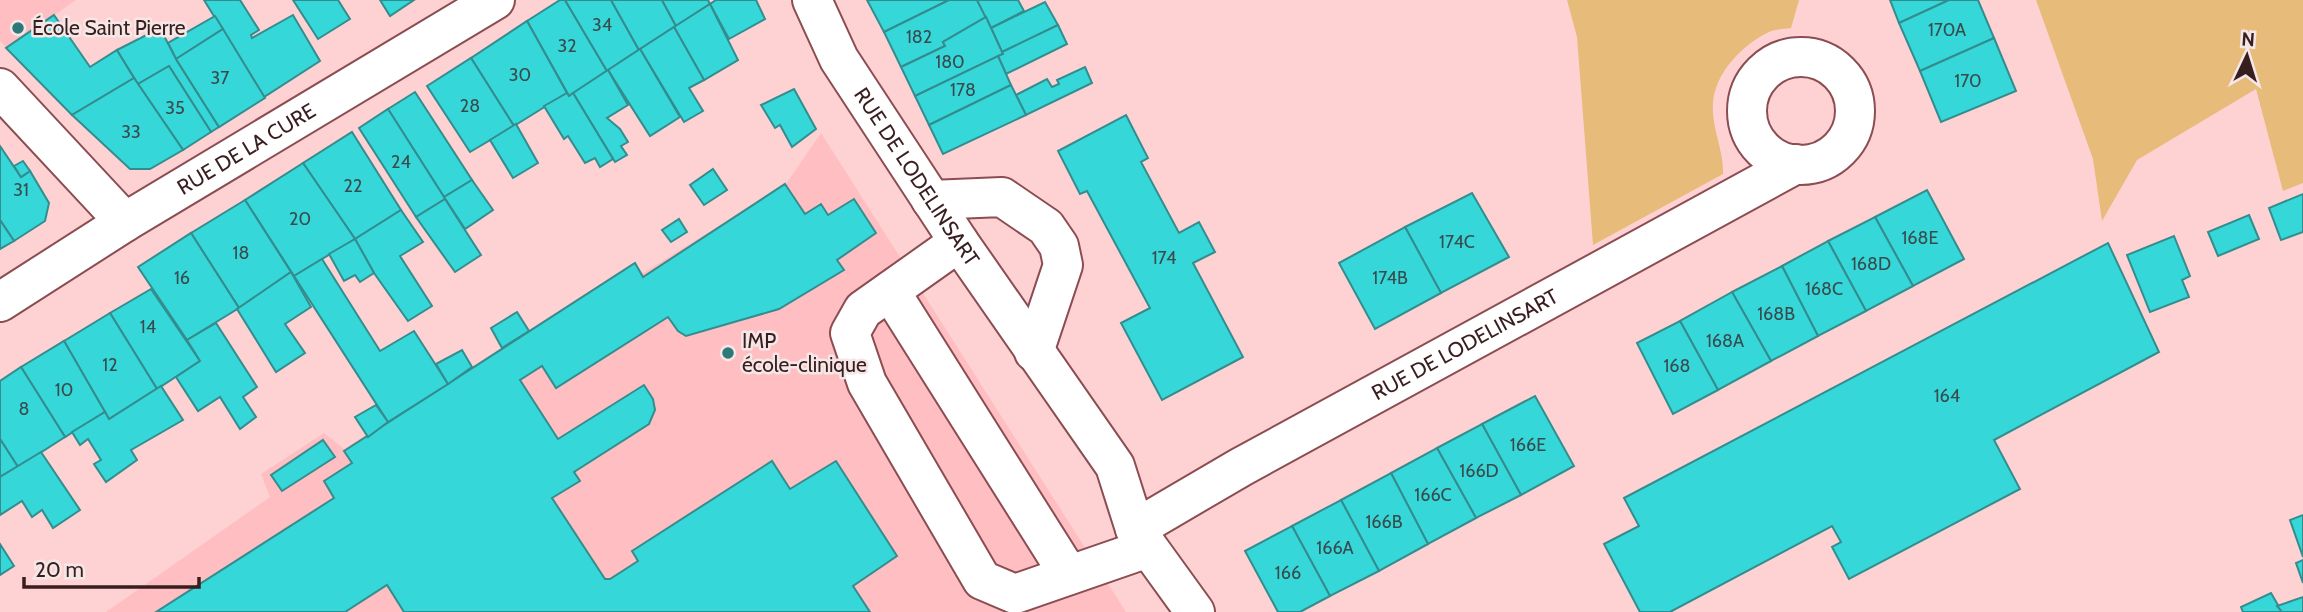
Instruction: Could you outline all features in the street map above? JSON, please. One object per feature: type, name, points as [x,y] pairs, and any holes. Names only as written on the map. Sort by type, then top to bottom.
[{"type":"street","name":"RUE DE LA CURE","points":[[0,302],[125,222],[495,0]]},
{"type":"street","name":"RUE DE LODELINSART","points":[[812,0],[839,59],[959,242],[1115,466],[1141,538],[1195,612]]},
{"type":"street","points":[[0,88],[125,222]]},
{"type":"street","name":"RUE DE LODELINSART","points":[[1141,538],[1241,467],[1796,164]]},
{"type":"street","points":[[931,200],[1002,197],[1046,226],[1059,246],[1063,265],[1034,352]]},
{"type":"street","points":[[959,242],[863,310],[850,333],[867,383],[982,580],[1016,603],[1141,538]]},
{"type":"street","points":[[890,291],[1069,575]]},
{"type":"shaded area","name":"École Saint Pierre","points":[[0,0],[76,0],[7,48],[0,41]]},
{"type":"shaded area","points":[[1567,0],[1799,0],[1791,28],[1771,31],[1749,44],[1732,61],[1719,81],[1713,112],[1723,174],[1593,245],[1577,37]]},
{"type":"shaded area","points":[[2036,0],[2303,0],[2303,183],[2283,191],[2256,89],[2137,160],[2102,221],[2093,159]]},
{"type":"shaded area","name":"IMP école-clinique","points":[[821,133],[1126,612],[106,612],[270,497],[261,474],[324,433],[344,449],[633,263],[643,273],[786,184]]},
{"type":"building","points":[[204,0],[240,0],[259,30],[251,35],[252,38],[293,15],[320,61],[264,97]]},
{"type":"building","points":[[293,0],[338,0],[350,19],[318,39]]},
{"type":"building","points":[[380,0],[414,0],[390,16]]},
{"type":"building","points":[[560,0],[565,0],[607,71],[569,96],[527,21]]},
{"type":"building","points":[[565,0],[611,0],[639,50],[607,71]]},
{"type":"building","points":[[611,0],[662,0],[676,26],[639,50]]},
{"type":"building","points":[[662,0],[708,0],[710,4],[676,26]]},
{"type":"building","points":[[716,0],[756,0],[765,19],[729,39],[710,4]]},
{"type":"building","points":[[867,0],[949,0],[884,32]]},
{"type":"building","points":[[949,0],[977,0],[986,17],[943,42],[945,46],[901,67],[884,32]]},
{"type":"building","points":[[977,0],[1018,0],[1024,11],[991,28]]},
{"type":"building","points":[[1890,0],[1949,0],[1899,23]]},
{"type":"building","points":[[1949,0],[1978,0],[1994,38],[1920,71],[1899,23]]},
{"type":"building","points":[[1045,2],[1058,25],[1002,52],[991,28]]},
{"type":"building","points":[[710,4],[738,60],[704,80],[674,27]]},
{"type":"building","points":[[54,15],[90,67],[117,50],[134,78],[72,115],[6,48]]},
{"type":"building","points":[[215,16],[223,29],[176,59],[168,43]]},
{"type":"building","points":[[986,17],[1003,54],[915,96],[901,67],[945,46],[943,42]]},
{"type":"building","points":[[527,21],[567,93],[514,126],[471,58]]},
{"type":"building","points":[[1058,25],[1067,44],[1006,74],[998,56],[1003,54],[1002,52]]},
{"type":"building","points":[[674,27],[704,80],[689,88],[703,111],[684,122],[640,49]]},
{"type":"building","points":[[160,28],[176,59],[219,127],[211,132],[169,66],[138,84],[117,50]]},
{"type":"building","points":[[223,29],[265,98],[219,127],[176,59]]},
{"type":"building","points":[[1994,38],[2016,91],[1941,122],[1920,71]]},
{"type":"building","points":[[640,49],[680,117],[650,136],[608,70]]},
{"type":"building","points":[[998,56],[1011,85],[929,125],[915,96]]},
{"type":"building","points":[[471,58],[514,126],[470,152],[427,86]]},
{"type":"building","points":[[169,66],[211,132],[183,150],[138,84]]},
{"type":"building","points":[[1085,67],[1092,83],[1026,115],[1016,95],[1047,79],[1052,87],[1059,84],[1057,80]]},
{"type":"building","points":[[608,70],[628,105],[607,118],[620,129],[628,142],[621,146],[627,155],[615,162],[573,93]]},
{"type":"building","points":[[134,78],[183,150],[150,169],[130,169],[72,115]]},
{"type":"building","points":[[1011,85],[1026,115],[943,154],[929,125]]},
{"type":"building","points":[[794,89],[816,129],[792,147],[780,125],[775,128],[761,105]]},
{"type":"building","points":[[415,92],[472,180],[444,197],[388,109]]},
{"type":"building","points":[[567,93],[569,96],[573,93],[613,159],[600,167],[595,158],[585,163],[568,136],[564,139],[544,106]]},
{"type":"building","points":[[388,109],[445,199],[416,217],[359,128]]},
{"type":"building","points":[[1126,115],[1148,158],[1141,162],[1179,233],[1199,222],[1215,252],[1193,263],[1243,357],[1162,400],[1121,323],[1150,308],[1087,191],[1080,194],[1058,151]]},
{"type":"building","points":[[516,124],[538,163],[513,178],[490,140]]},
{"type":"building","points":[[352,132],[401,210],[355,239],[303,163]]},
{"type":"building","points":[[0,146],[21,177],[30,171],[49,203],[45,221],[14,241],[0,220]]},
{"type":"building","points":[[23,161],[30,171],[21,177],[14,166]]},
{"type":"building","points":[[303,163],[355,239],[294,276],[245,200]]},
{"type":"building","points":[[713,169],[727,190],[704,205],[690,185]]},
{"type":"building","points":[[472,180],[493,210],[465,229],[444,197]]},
{"type":"building","points":[[785,184],[805,214],[821,204],[828,215],[854,199],[876,233],[837,260],[844,270],[779,309],[686,336],[678,331],[668,317],[556,388],[542,366],[520,380],[558,439],[644,385],[653,399],[655,410],[649,424],[574,472],[580,481],[552,498],[605,579],[610,579],[638,561],[632,551],[772,461],[790,489],[836,461],[897,556],[853,586],[870,612],[404,612],[387,585],[345,612],[156,612],[334,498],[324,481],[352,463],[344,451],[635,263],[643,277]]},
{"type":"building","points":[[1927,190],[1964,259],[1913,286],[1875,217]]},
{"type":"building","points":[[1472,193],[1509,257],[1441,293],[1405,227]]},
{"type":"building","points":[[2303,194],[2303,232],[2281,240],[2269,208]]},
{"type":"building","points":[[445,199],[481,255],[455,272],[416,217]]},
{"type":"building","points":[[245,200],[291,272],[239,308],[191,233]]},
{"type":"building","points":[[401,210],[423,242],[400,256],[432,306],[408,321],[374,273],[355,239]]},
{"type":"building","points":[[2249,215],[2259,239],[2218,256],[2208,232]]},
{"type":"building","points":[[1875,217],[1913,286],[1866,311],[1828,241]]},
{"type":"building","points":[[679,219],[687,232],[671,242],[662,230]]},
{"type":"building","points":[[0,220],[14,241],[0,249]]},
{"type":"building","points":[[1405,227],[1441,293],[1375,329],[1339,263]]},
{"type":"building","points":[[191,233],[239,308],[187,340],[138,267]]},
{"type":"building","points":[[2174,236],[2190,276],[2182,280],[2189,297],[2150,312],[2127,255]]},
{"type":"building","points":[[355,239],[374,273],[360,282],[355,275],[344,281],[329,254]]},
{"type":"building","points":[[1828,241],[1866,311],[1818,336],[1782,266]]},
{"type":"building","points":[[2108,243],[2159,352],[1994,440],[2020,489],[1849,579],[1832,547],[1841,542],[1832,526],[1670,612],[1640,612],[1604,544],[1639,526],[1624,498]]},
{"type":"building","points":[[322,259],[380,351],[414,331],[448,384],[388,422],[294,276]]},
{"type":"building","points":[[1782,266],[1818,336],[1771,361],[1732,292]]},
{"type":"building","points":[[291,272],[311,307],[285,324],[305,353],[276,372],[237,309]]},
{"type":"building","points":[[151,289],[200,361],[157,389],[110,313]]},
{"type":"building","points":[[1732,292],[1771,361],[1718,390],[1680,321]]},
{"type":"building","points":[[517,312],[529,331],[502,348],[491,328]]},
{"type":"building","points":[[110,313],[157,389],[109,419],[64,341]]},
{"type":"building","points":[[1680,321],[1718,390],[1673,414],[1637,343]]},
{"type":"building","points":[[216,323],[257,387],[243,397],[256,417],[240,429],[220,397],[198,411],[176,377],[200,361],[187,340]]},
{"type":"building","points":[[64,341],[105,412],[65,437],[21,367]]},
{"type":"building","points":[[462,350],[472,367],[448,384],[436,364]]},
{"type":"building","points":[[21,367],[65,437],[18,467],[0,439],[0,381]]},
{"type":"building","points":[[161,386],[183,420],[131,450],[137,460],[106,482],[94,464],[101,460],[88,439],[80,445],[72,432],[105,412],[109,419]]},
{"type":"building","points":[[1535,396],[1574,466],[1521,495],[1482,424]]},
{"type":"building","points":[[376,405],[388,422],[368,437],[355,417]]},
{"type":"building","points":[[1482,424],[1521,495],[1476,518],[1437,448]]},
{"type":"building","points":[[0,439],[18,467],[0,477]]},
{"type":"building","points":[[323,440],[335,457],[282,491],[271,475]]},
{"type":"building","points":[[1437,448],[1476,518],[1428,544],[1391,473]]},
{"type":"building","points":[[41,452],[80,510],[53,528],[42,510],[32,517],[22,501],[0,515],[0,477]]},
{"type":"building","points":[[1391,473],[1428,544],[1379,571],[1341,500]]},
{"type":"building","points":[[1341,500],[1379,571],[1330,596],[1292,526]]},
{"type":"building","points":[[2303,515],[2303,557],[2290,520]]},
{"type":"building","points":[[1292,526],[1330,596],[1300,612],[1278,612],[1245,551]]},
{"type":"building","points":[[0,544],[14,566],[0,575]]},
{"type":"building","points":[[2303,560],[2303,583],[2296,563]]},
{"type":"building","points":[[2271,593],[2282,612],[2243,612],[2241,607]]},
{"type":"building","points":[[2303,597],[2303,612],[2282,612],[2277,606]]},
{"type":"place","name":"École Saint Pierre","points":[[18,28]]},
{"type":"place","name":"IMP école-clinique","points":[[728,353]]}]
